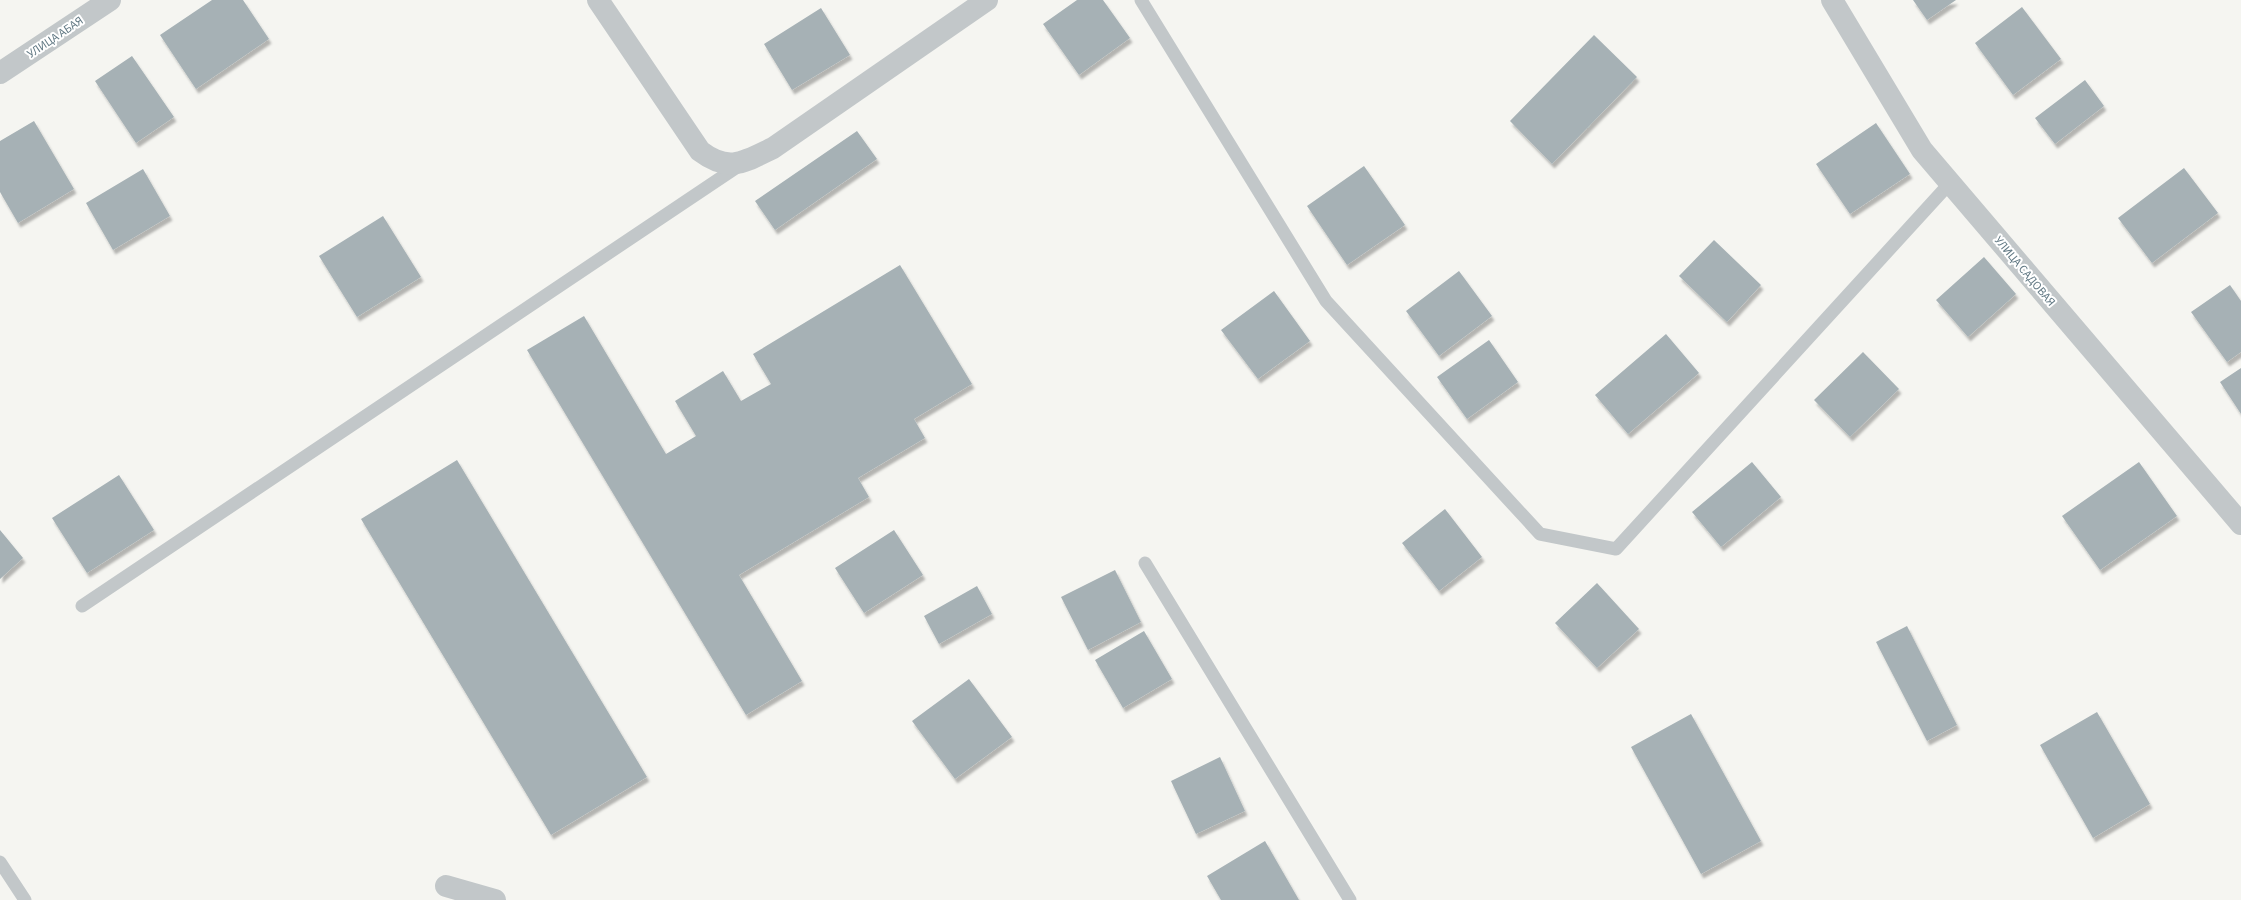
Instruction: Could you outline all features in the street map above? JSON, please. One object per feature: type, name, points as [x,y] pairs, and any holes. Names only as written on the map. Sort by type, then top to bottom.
[{"type":"street","name":"УЛИЦА АБАЯ","points":[[0,73],[110,0]]},
{"type":"street","points":[[598,0],[700,151],[713,161],[742,164],[773,148],[987,0]]},
{"type":"street","name":"УЛИЦА САДОВАЯ","points":[[1832,0],[1922,150],[2241,524]]},
{"type":"street","points":[[446,886],[495,900]]},
{"type":"lane","points":[[1141,0],[1326,301],[1540,534],[1616,549],[1950,182]]},
{"type":"lane","points":[[82,606],[742,164]]},
{"type":"lane","points":[[1145,563],[1350,900]]},
{"type":"lane","points":[[0,862],[25,900]]},
{"type":"building","points":[[212,0],[243,0],[269,39],[196,89],[160,35]]},
{"type":"building","points":[[1077,0],[1103,0],[1130,38],[1079,75],[1043,24]]},
{"type":"building","points":[[1913,0],[1956,0],[1927,20]]},
{"type":"building","points":[[2022,7],[2061,59],[2013,95],[1975,43]]},
{"type":"building","points":[[821,8],[850,55],[792,90],[764,44]]},
{"type":"building","points":[[1594,35],[1637,77],[1552,164],[1510,121]]},
{"type":"building","points":[[132,56],[174,117],[136,143],[95,81]]},
{"type":"building","points":[[2085,80],[2104,106],[2055,144],[2035,118]]},
{"type":"building","points":[[34,121],[74,189],[18,223],[0,192],[0,141]]},
{"type":"building","points":[[1876,123],[1910,174],[1850,214],[1816,164]]},
{"type":"building","points":[[857,131],[877,159],[775,230],[755,201]]},
{"type":"building","points":[[1364,166],[1405,225],[1347,265],[1307,206]]},
{"type":"building","points":[[2184,168],[2218,213],[2152,263],[2118,218]]},
{"type":"building","points":[[143,169],[170,216],[113,250],[86,203]]},
{"type":"building","points":[[383,216],[421,277],[357,317],[319,256]]},
{"type":"building","points":[[1714,240],[1761,285],[1727,322],[1679,276]]},
{"type":"building","points":[[1984,257],[2016,294],[1968,337],[1936,300]]},
{"type":"building","points":[[900,265],[972,384],[914,419],[925,438],[858,478],[869,497],[739,575],[802,681],[746,715],[527,350],[584,316],[666,454],[696,436],[675,401],[723,371],[741,401],[771,384],[753,354]]},
{"type":"building","points":[[1459,271],[1492,316],[1439,356],[1406,311]]},
{"type":"building","points":[[2230,285],[2241,301],[2241,352],[2227,362],[2191,312]]},
{"type":"building","points":[[1274,291],[1310,341],[1258,379],[1221,330]]},
{"type":"building","points":[[1666,334],[1699,373],[1628,434],[1595,395]]},
{"type":"building","points":[[1489,340],[1518,382],[1467,419],[1437,377]]},
{"type":"building","points":[[1863,352],[1899,389],[1850,437],[1814,400]]},
{"type":"building","points":[[2241,368],[2241,414],[2220,382]]},
{"type":"building","points":[[457,460],[647,777],[551,835],[361,519]]},
{"type":"building","points":[[1752,462],[1781,497],[1721,547],[1692,512]]},
{"type":"building","points":[[2139,462],[2177,516],[2100,570],[2062,516]]},
{"type":"building","points":[[119,475],[154,530],[87,573],[52,518]]},
{"type":"building","points":[[1445,509],[1482,557],[1439,591],[1402,543]]},
{"type":"building","points":[[0,530],[23,558],[0,579]]},
{"type":"building","points":[[894,530],[923,575],[864,613],[835,568]]},
{"type":"building","points":[[1115,570],[1141,622],[1088,650],[1061,597]]},
{"type":"building","points":[[1597,583],[1639,629],[1597,668],[1555,623]]},
{"type":"building","points":[[977,586],[992,614],[939,644],[924,616]]},
{"type":"building","points":[[1907,626],[1957,725],[1927,741],[1876,642]]},
{"type":"building","points":[[1144,631],[1172,679],[1123,708],[1095,660]]},
{"type":"building","points":[[969,679],[1012,737],[955,779],[912,721]]},
{"type":"building","points":[[2097,712],[2150,804],[2093,838],[2040,745]]},
{"type":"building","points":[[1691,714],[1761,841],[1701,874],[1631,747]]},
{"type":"building","points":[[1220,757],[1245,811],[1196,834],[1171,781]]},
{"type":"building","points":[[1265,841],[1299,900],[1221,900],[1207,876]]}]
